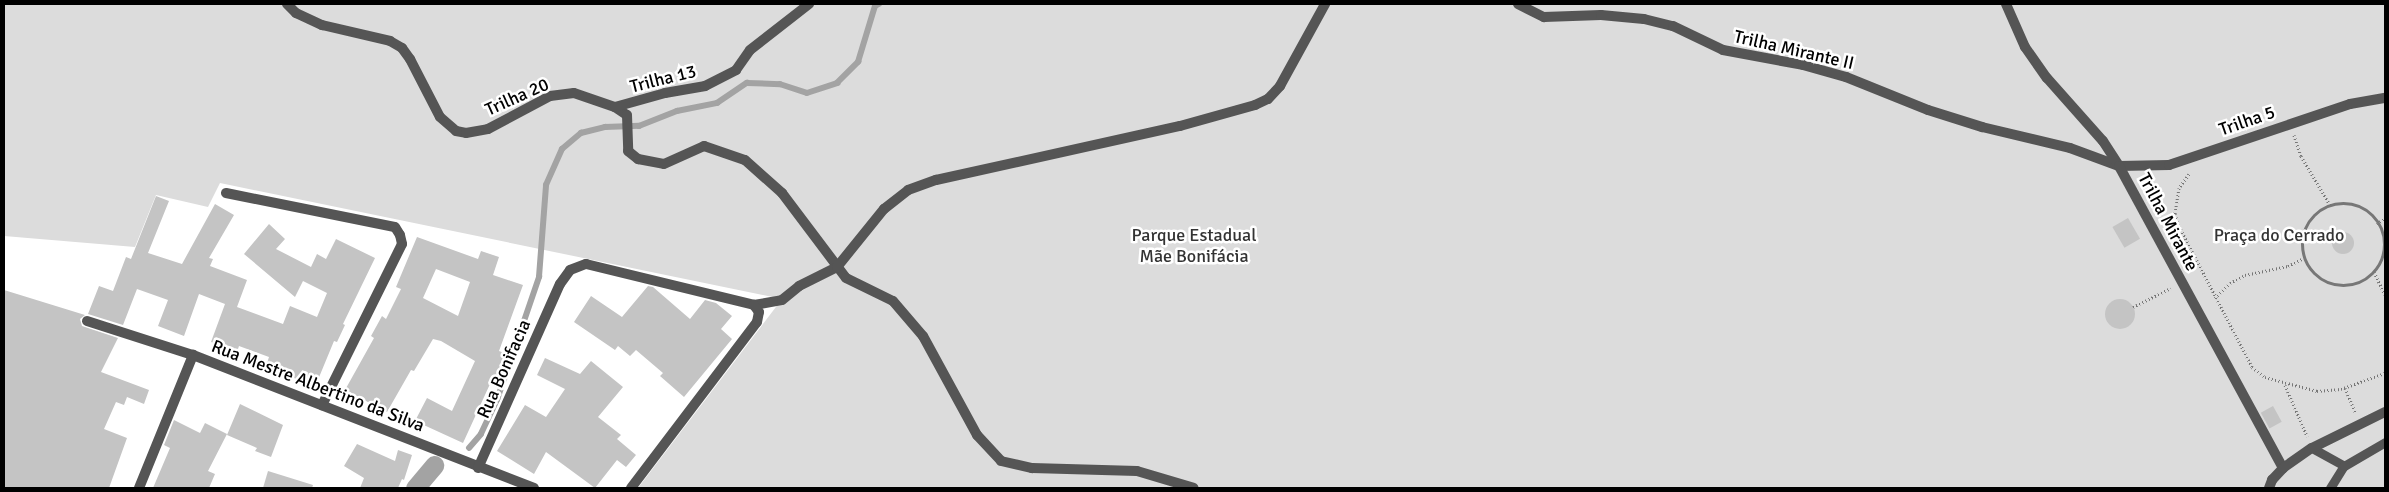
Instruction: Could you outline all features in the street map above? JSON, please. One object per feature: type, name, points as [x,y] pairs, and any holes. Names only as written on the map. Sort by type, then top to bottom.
[{"type":"street","name":"Trilha 20","points":[[287,4],[296,13],[322,25],[390,41],[402,48],[410,59],[440,117],[456,131],[466,133],[488,129],[550,96],[574,93],[615,107],[627,114],[628,151],[638,159],[664,164],[704,146],[745,160],[782,192],[837,267]]},
{"type":"street","name":"Trilha 13","points":[[615,107],[665,93],[705,86],[736,70],[750,50],[809,4]]},
{"type":"street","points":[[631,488],[757,322],[759,312],[754,305],[782,300],[799,286],[837,267],[884,209],[908,190],[936,180],[1180,126],[1255,105],[1268,99],[1280,86],[1325,4]]},
{"type":"street","name":"Trilha Mirante II","points":[[1518,4],[1544,17],[1601,15],[1644,19],[1673,26],[1724,50],[1802,65],[1846,77],[1928,110],[1982,128],[2070,148],[2119,166]]},
{"type":"street","name":"Trilha Mirante","points":[[2006,4],[2025,47],[2047,78],[2103,142],[2119,166],[2283,468]]},
{"type":"street","name":"Trilha 5","points":[[2119,166],[2169,165],[2350,104],[2385,98]]},
{"type":"street","points":[[226,193],[395,227],[400,235],[402,244],[322,405]]},
{"type":"street","name":"Rua Bonifacia","points":[[478,468],[560,284],[570,270],[586,264],[754,305]]},
{"type":"street","points":[[837,267],[846,278],[893,301],[923,336],[977,435],[1001,461],[1032,468],[1137,471],[1194,488]]},
{"type":"street","name":"Rua Mestre Albertino da Silva","points":[[87,321],[193,355],[478,468],[534,488]]},
{"type":"street","points":[[139,488],[193,355]]},
{"type":"street","points":[[2269,488],[2272,480],[2283,468],[2312,448],[2385,412]]},
{"type":"lane","points":[[2330,488],[2344,466],[2385,442]]},
{"type":"lane","points":[[2312,448],[2344,466]]},
{"type":"path","points":[[2293,132],[2300,156],[2330,205]]},
{"type":"path","points":[[2176,204],[2175,214],[2178,226],[2252,367],[2266,378],[2317,391],[2345,388],[2385,373]]},
{"type":"path","points":[[2351,204],[2370,213],[2382,231],[2384,252],[2374,272],[2357,284],[2336,285],[2316,276],[2304,258],[2302,236],[2312,217],[2330,205],[2351,204]]},
{"type":"path","points":[[2378,224],[2385,218]]},
{"type":"path","points":[[2215,298],[2230,283],[2245,275],[2288,266],[2304,258]]},
{"type":"path","points":[[2374,272],[2385,295]]},
{"type":"path","points":[[2133,307],[2182,282]]},
{"type":"path","points":[[2284,384],[2312,448]]},
{"type":"path","points":[[2345,388],[2360,423]]},
{"type":"green space","name":"Parque Estadual Mãe Bonifácia","points":[[4,4],[2385,4],[2385,488],[638,488],[782,299],[220,183],[208,207],[156,195],[135,247],[4,236]]},
{"type":"building","points":[[156,196],[169,201],[148,253],[182,264],[215,204],[234,215],[209,258],[213,259],[210,266],[247,280],[237,307],[283,324],[290,306],[317,317],[327,293],[303,281],[295,297],[244,254],[269,224],[285,239],[276,249],[311,267],[317,254],[326,259],[336,239],[375,258],[343,324],[345,325],[337,342],[334,341],[315,387],[287,375],[286,377],[265,369],[269,357],[239,346],[237,352],[211,342],[225,304],[199,294],[184,336],[158,326],[168,300],[137,289],[123,325],[88,314],[99,286],[113,291],[126,257],[131,259]]},
{"type":"building","points":[[2128,218],[2140,239],[2124,248],[2112,227]]},
{"type":"building","points":[[2343,232],[2351,235],[2354,243],[2351,251],[2343,254],[2335,251],[2332,243],[2335,235]]},
{"type":"building","points":[[417,237],[478,259],[481,251],[499,257],[493,275],[523,285],[499,351],[507,354],[496,386],[490,384],[463,443],[415,421],[427,398],[452,411],[475,361],[441,341],[433,339],[414,371],[411,370],[387,412],[345,390],[374,338],[371,336],[382,316],[386,319],[401,289],[396,287]],"holes":[[[436,269],[470,282],[458,316],[423,298]]]},
{"type":"building","points":[[648,286],[653,287],[690,319],[705,300],[716,303],[732,316],[721,329],[732,339],[684,397],[660,376],[663,373],[636,350],[630,356],[618,346],[615,350],[574,322],[591,296],[622,317]]},
{"type":"building","points":[[4,290],[85,315],[80,319],[82,326],[118,338],[101,372],[149,390],[144,404],[127,397],[124,405],[116,402],[104,429],[127,438],[109,488],[4,488]]},
{"type":"building","points":[[2120,299],[2126,300],[2134,308],[2134,320],[2126,328],[2120,329],[2114,328],[2106,320],[2105,314],[2106,308],[2114,300]]},
{"type":"building","points":[[545,358],[580,374],[591,361],[623,387],[598,417],[621,435],[617,439],[636,455],[626,467],[617,460],[595,488],[546,452],[534,474],[497,451],[525,405],[546,417],[565,389],[537,375]]},
{"type":"building","points":[[240,404],[283,425],[271,457],[255,451],[257,448],[227,435]]},
{"type":"building","points":[[2273,406],[2282,422],[2269,429],[2261,413]]},
{"type":"building","points":[[174,420],[200,433],[205,423],[227,434],[208,471],[215,474],[209,488],[153,488],[170,448],[164,445]]},
{"type":"building","points":[[357,444],[395,461],[398,450],[412,455],[404,480],[402,479],[398,488],[360,488],[364,478],[344,466]]},
{"type":"building","points":[[268,471],[313,485],[312,488],[263,488]]},
{"type":"waterway","points":[[469,448],[481,434],[497,400],[539,277],[546,185],[562,149],[581,133],[605,127],[639,126],[677,111],[717,103],[747,83],[780,84],[807,93],[837,83],[858,62],[875,6],[879,4]]},
{"type":"waterway","points":[[415,488],[434,465]]},
{"type":"park label","name":"Praça do Cerrado","points":[[2279,235]]}]
